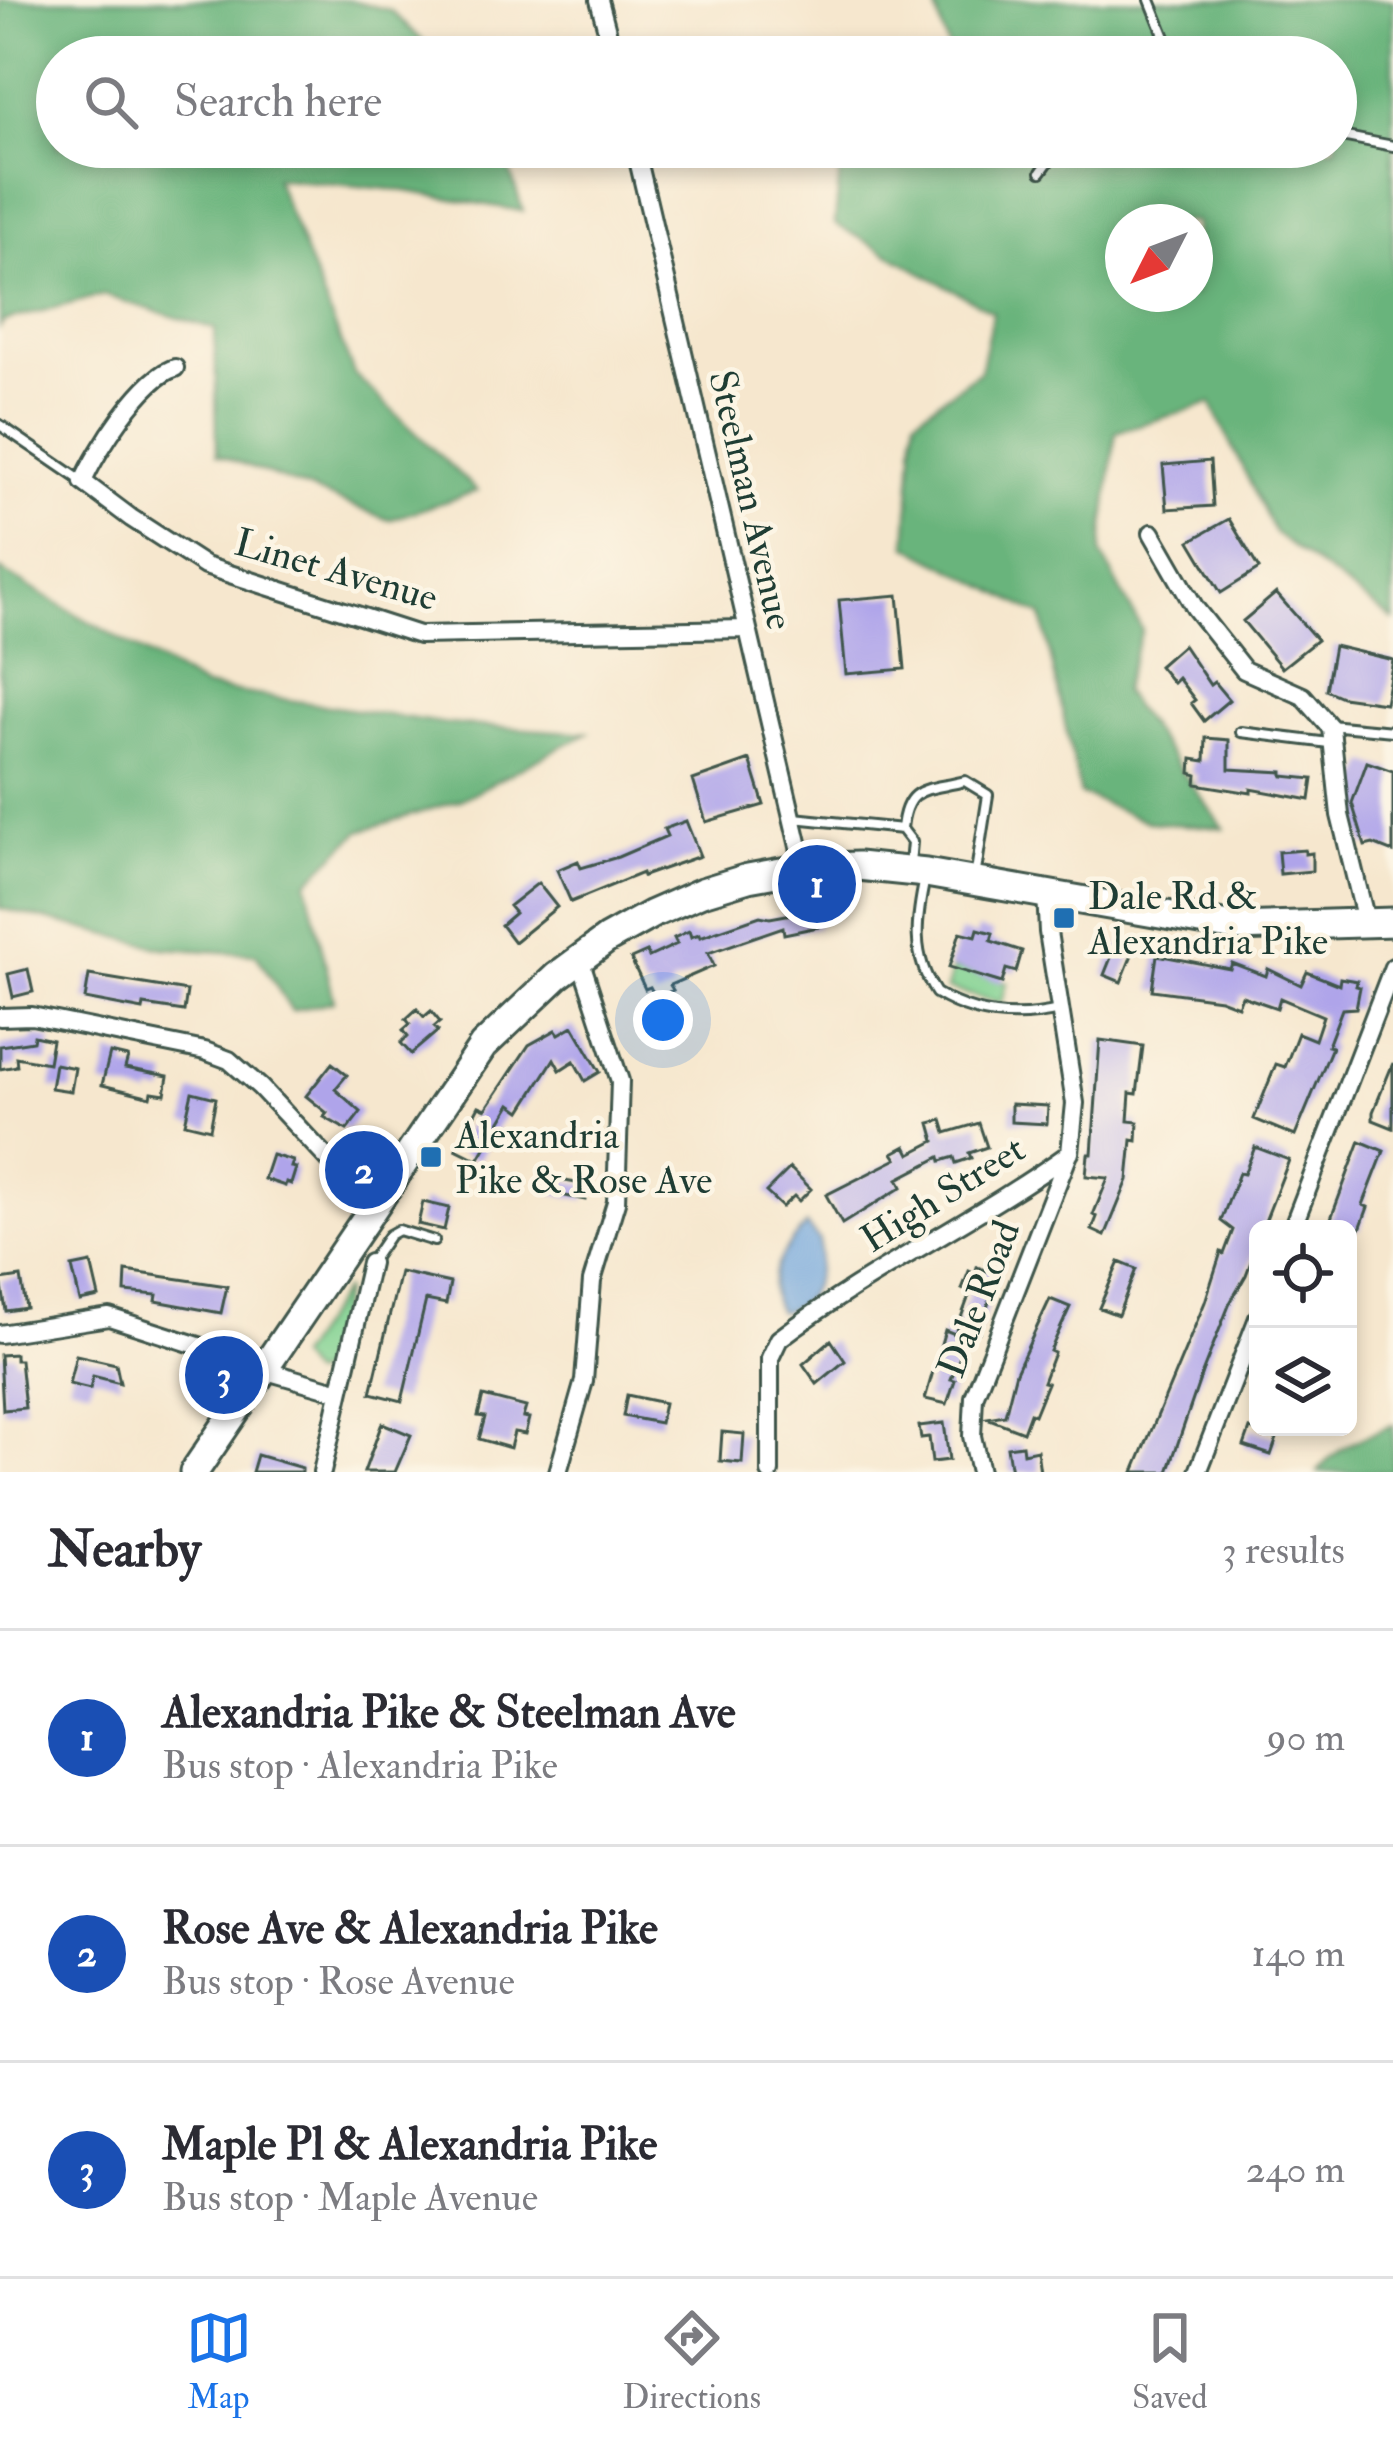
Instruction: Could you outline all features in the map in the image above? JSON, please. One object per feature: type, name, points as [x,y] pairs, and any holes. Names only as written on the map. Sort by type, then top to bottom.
[{"type":"main road","points":[[194,1472],[483,1046],[537,992],[580,959],[622,931],[702,892],[804,868],[858,866],[918,872],[1235,927],[1380,924]]},
{"type":"street","points":[[599,0],[608,36]]},
{"type":"street","name":"Steelman Avenue","points":[[640,168],[804,868]]},
{"type":"street","points":[[83,482],[146,387],[161,372],[175,368]]},
{"type":"street","name":"Linet Avenue","points":[[83,482],[205,566],[419,635],[748,629]]},
{"type":"street","points":[[1152,533],[1195,608],[1244,670],[1303,696],[1328,724],[1340,815],[1380,924]]},
{"type":"street","name":"High Street","points":[[770,1472],[770,1358],[779,1340],[1070,1153],[1075,1103],[1046,893]]},
{"type":"street","points":[[558,1472],[584,1381],[592,1282],[616,1202],[620,1081],[580,959]]},
{"type":"street","points":[[1295,1220],[1393,967]]},
{"type":"street","points":[[0,1017],[32,1016],[220,1055],[260,1088],[373,1208]]},
{"type":"street","name":"Dale Road","points":[[980,1472],[972,1436],[974,1397],[1070,1153]]},
{"type":"street","points":[[322,1472],[370,1263]]},
{"type":"street","points":[[0,1334],[109,1317],[340,1392]]},
{"type":"street","points":[[1198,1472],[1254,1328]]},
{"type":"lane","points":[[1150,0],[1165,36]]},
{"type":"lane","points":[[1357,139],[1393,146]]},
{"type":"lane","points":[[1041,172],[1044,168]]},
{"type":"lane","points":[[0,425],[83,482]]},
{"type":"lane","points":[[1328,724],[1393,730]]},
{"type":"lane","points":[[1241,732],[1333,744]]},
{"type":"lane","points":[[974,882],[988,795],[965,781],[911,796],[904,803],[902,829],[912,842],[918,872],[920,964],[936,993],[1000,1016],[1061,1010]]},
{"type":"lane","points":[[792,818],[902,829]]},
{"type":"lane","points":[[370,1263],[389,1235],[398,1230],[434,1240]]},
{"type":"green space","points":[[0,0],[348,0],[390,10],[418,36],[36,36],[36,168],[509,168],[523,211],[400,190],[275,178],[354,374],[477,491],[389,520],[217,454],[215,329],[103,295],[4,321],[0,327]]},
{"type":"green space","points":[[933,0],[1393,0],[1393,620],[1275,534],[1211,403],[1116,432],[1101,553],[1142,630],[1122,691],[1224,828],[1148,822],[1080,794],[1042,616],[907,545],[915,418],[980,371],[993,312],[835,224],[840,168],[1357,168],[1357,36],[945,36]]},
{"type":"green space","points":[[0,570],[203,687],[448,724],[587,733],[460,800],[360,831],[307,882],[334,1001],[292,1011],[256,954],[163,948],[0,908]]},
{"type":"green space","points":[[953,968],[1007,983],[1002,1003],[947,989]]},
{"type":"green space","points":[[344,1289],[325,1370],[310,1375],[297,1358]]},
{"type":"green space","points":[[1393,1425],[1393,1472],[1318,1472],[1342,1449]]},
{"type":"water","points":[[806,1225],[819,1240],[813,1286],[801,1303],[779,1312],[773,1277],[782,1255]]},
{"type":"building","points":[[1210,461],[1213,506],[1167,509],[1163,465]]},
{"type":"building","points":[[1229,519],[1259,569],[1221,593],[1190,541]]},
{"type":"building","points":[[1276,593],[1317,640],[1282,668],[1243,621]]},
{"type":"building","points":[[898,595],[905,669],[846,674],[839,600]]},
{"type":"building","points":[[1183,645],[1210,685],[1214,682],[1229,700],[1204,721],[1178,678],[1173,683],[1159,666]]},
{"type":"building","points":[[1334,646],[1393,660],[1385,703],[1326,690]]},
{"type":"building","points":[[1206,738],[1229,740],[1229,769],[1313,779],[1310,800],[1196,784],[1192,759],[1205,761]]},
{"type":"building","points":[[750,760],[764,805],[706,822],[693,780]]},
{"type":"building","points":[[1367,762],[1393,771],[1393,852],[1373,844],[1365,846],[1352,803]]},
{"type":"building","points":[[686,821],[700,856],[571,902],[557,870],[578,861],[581,868],[618,857],[667,836],[664,829]]},
{"type":"building","points":[[1305,850],[1305,854],[1312,853],[1312,871],[1280,874],[1278,852]]},
{"type":"building","points":[[538,883],[557,907],[514,942],[501,925],[515,913],[509,906]]},
{"type":"building","points":[[814,910],[818,927],[784,934],[783,927],[708,953],[714,966],[670,985],[673,990],[656,998],[650,987],[645,989],[631,959],[647,952],[649,957],[677,944],[674,938],[689,931],[691,937],[700,937],[760,916]]},
{"type":"building","points":[[978,929],[993,933],[991,941],[1022,951],[1016,972],[1006,969],[1002,983],[949,967],[960,932],[976,936]]},
{"type":"building","points":[[1116,945],[1133,952],[1121,982],[1104,975]]},
{"type":"building","points":[[1157,955],[1230,969],[1232,963],[1266,976],[1268,969],[1301,985],[1307,972],[1339,985],[1340,978],[1357,981],[1356,1008],[1342,1009],[1328,1046],[1332,1047],[1295,1136],[1254,1119],[1276,1064],[1285,1067],[1298,1033],[1315,1040],[1323,1016],[1280,998],[1277,1008],[1242,996],[1238,1006],[1152,990]]},
{"type":"building","points":[[28,969],[33,992],[13,997],[8,974]]},
{"type":"building","points":[[89,975],[187,991],[184,1011],[144,1005],[143,1010],[85,999]]},
{"type":"building","points":[[417,1009],[424,1017],[431,1011],[440,1022],[434,1027],[438,1031],[411,1054],[401,1043],[408,1036],[403,1030],[410,1024],[406,1019]]},
{"type":"building","points":[[573,1026],[600,1072],[585,1081],[574,1061],[560,1070],[554,1059],[521,1111],[511,1104],[478,1160],[456,1149],[479,1106],[486,1109],[529,1045]]},
{"type":"building","points":[[34,1036],[52,1040],[48,1063],[16,1057],[17,1066],[0,1069],[0,1046],[33,1041]]},
{"type":"building","points":[[1100,1040],[1143,1046],[1128,1121],[1138,1122],[1137,1141],[1132,1140],[1128,1180],[1105,1236],[1092,1230],[1108,1178],[1086,1176],[1088,1154],[1092,1154]]},
{"type":"building","points":[[110,1053],[128,1057],[125,1068],[168,1076],[165,1094],[152,1092],[151,1097],[102,1085]]},
{"type":"building","points":[[332,1063],[347,1075],[335,1089],[361,1112],[347,1130],[324,1117],[327,1113],[306,1096]]},
{"type":"building","points":[[1393,1063],[1393,1128],[1373,1120],[1373,1112]]},
{"type":"building","points":[[55,1064],[75,1068],[71,1091],[51,1088]]},
{"type":"building","points":[[192,1092],[216,1098],[210,1129],[185,1123]]},
{"type":"building","points":[[1011,1104],[1048,1106],[1047,1124],[1011,1122]]},
{"type":"building","points":[[942,1120],[946,1133],[979,1123],[987,1147],[956,1163],[954,1157],[941,1161],[940,1157],[898,1179],[902,1187],[842,1224],[826,1195],[897,1159],[893,1153],[906,1146],[910,1154],[935,1141],[930,1123]]},
{"type":"building","points":[[1360,1141],[1384,1151],[1363,1205],[1368,1207],[1360,1229],[1357,1220],[1330,1220]]},
{"type":"building","points":[[1255,1147],[1289,1160],[1266,1220],[1249,1220],[1249,1267],[1202,1373],[1168,1472],[1134,1472],[1233,1230],[1221,1221],[1239,1173],[1244,1174]]},
{"type":"building","points":[[272,1155],[293,1161],[291,1184],[264,1179]]},
{"type":"building","points":[[790,1168],[811,1189],[799,1201],[794,1196],[782,1207],[766,1192]]},
{"type":"building","points":[[554,1179],[587,1185],[585,1200],[551,1193]]},
{"type":"building","points":[[423,1202],[449,1208],[444,1230],[418,1224]]},
{"type":"building","points":[[1119,1262],[1136,1269],[1118,1315],[1099,1308]]},
{"type":"building","points":[[91,1263],[99,1297],[80,1301],[72,1267]]},
{"type":"building","points":[[977,1267],[997,1275],[982,1325],[979,1332],[971,1329],[951,1379],[955,1380],[947,1404],[925,1399],[945,1330],[955,1334],[970,1293],[962,1289],[969,1271],[975,1274]]},
{"type":"building","points":[[126,1271],[227,1286],[221,1313],[156,1301],[157,1295],[125,1292]]},
{"type":"building","points":[[400,1272],[450,1283],[446,1304],[426,1300],[402,1401],[371,1393]]},
{"type":"building","points":[[21,1277],[26,1308],[6,1311],[1,1280]]},
{"type":"building","points":[[1050,1299],[1070,1307],[1050,1351],[1054,1353],[1043,1382],[1047,1383],[1023,1432],[987,1418],[1005,1415],[1016,1372]]},
{"type":"building","points":[[831,1340],[845,1361],[817,1384],[803,1364]]},
{"type":"building","points":[[15,1354],[15,1360],[20,1360],[25,1408],[3,1410],[0,1355]]},
{"type":"building","points":[[76,1355],[116,1364],[120,1383],[93,1376],[90,1389],[69,1384]]},
{"type":"building","points":[[627,1395],[664,1403],[660,1423],[623,1416]]},
{"type":"building","points":[[483,1396],[526,1407],[525,1434],[514,1432],[510,1448],[479,1439],[485,1417],[478,1416]]},
{"type":"building","points":[[382,1423],[411,1435],[395,1472],[364,1472]]},
{"type":"building","points":[[944,1423],[949,1460],[932,1462],[929,1437],[921,1438],[919,1426]]},
{"type":"building","points":[[722,1432],[744,1434],[742,1463],[720,1461]]},
{"type":"building","points":[[1249,1432],[1249,1436],[1277,1438],[1271,1455],[1244,1446]]},
{"type":"building","points":[[1022,1445],[1023,1453],[1037,1450],[1040,1472],[1011,1472],[1007,1447]]},
{"type":"building","points":[[257,1455],[302,1468],[302,1472],[252,1472]]},
{"type":"place","name":"Alexandria Pike & Steelman Ave","points":[[817,884]]},
{"type":"place","name":"Dale Rd & Alexandria Pike","points":[[1064,918]]},
{"type":"place","name":"Alexandria Pike & Rose Ave","points":[[431,1157]]},
{"type":"place","name":"Rose Ave & Alexandria Pike","points":[[364,1170]]},
{"type":"place","name":"Maple Pl & Alexandria Pike","points":[[224,1375]]}]
